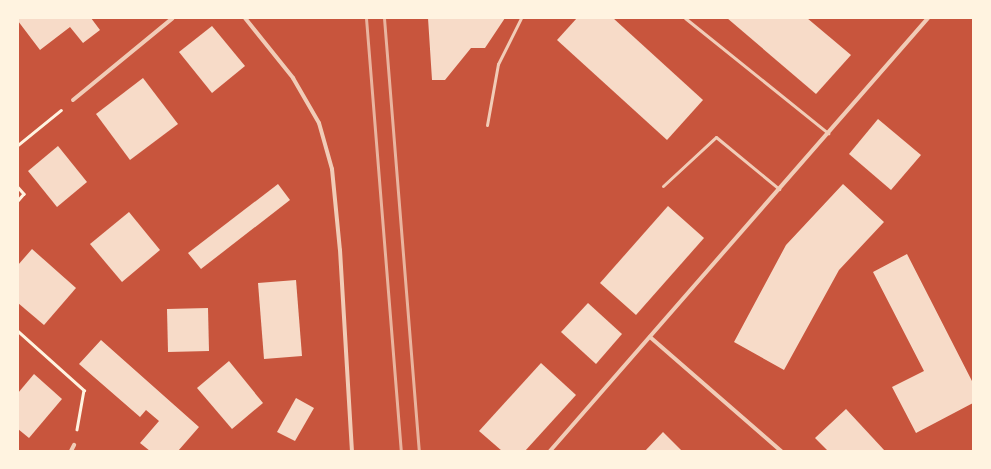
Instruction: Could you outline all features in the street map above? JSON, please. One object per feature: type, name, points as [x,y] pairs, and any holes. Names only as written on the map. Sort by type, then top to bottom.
[{"type":"street","points":[[73,100],[173,18]]},
{"type":"street","points":[[245,18],[293,78],[319,123],[332,169],[340,250],[352,451]]},
{"type":"street","points":[[550,451],[928,18]]},
{"type":"street","points":[[650,337],[781,451]]},
{"type":"street","points":[[71,451],[74,445]]},
{"type":"lane","points":[[487,125],[498,64],[522,18]]},
{"type":"lane","points":[[685,18],[828,133]]},
{"type":"lane","points":[[663,186],[716,137],[779,189]]},
{"type":"path","points":[[18,145],[73,100]]},
{"type":"path","points":[[18,187],[24,194],[18,201]]},
{"type":"path","points":[[18,331],[84,390],[74,445]]},
{"type":"building","points":[[18,18],[91,18],[100,30],[83,43],[70,27],[40,50],[18,21]]},
{"type":"building","points":[[428,18],[505,18],[485,48],[471,48],[445,80],[432,80]]},
{"type":"building","points":[[577,18],[613,18],[703,100],[667,140],[557,40]]},
{"type":"building","points":[[727,18],[807,18],[851,55],[816,94]]},
{"type":"building","points":[[212,26],[245,66],[212,93],[179,52]]},
{"type":"building","points":[[143,78],[178,124],[130,160],[96,114]]},
{"type":"building","points":[[878,119],[921,155],[891,190],[849,154]]},
{"type":"building","points":[[58,146],[87,182],[57,207],[28,171]]},
{"type":"building","points":[[278,184],[290,200],[201,269],[188,253]]},
{"type":"building","points":[[843,184],[884,222],[839,270],[784,370],[734,342],[786,245]]},
{"type":"building","points":[[668,206],[704,238],[636,315],[600,283]]},
{"type":"building","points":[[129,212],[160,250],[122,282],[90,244]]},
{"type":"building","points":[[32,249],[76,288],[44,325],[18,303],[18,265]]},
{"type":"building","points":[[907,254],[973,383],[973,403],[916,433],[892,387],[924,371],[873,272]]},
{"type":"building","points":[[296,280],[302,356],[264,359],[258,283]]},
{"type":"building","points":[[588,303],[622,334],[596,364],[561,332]]},
{"type":"building","points":[[208,308],[209,351],[168,352],[167,309]]},
{"type":"building","points":[[101,340],[199,427],[178,451],[150,451],[140,443],[159,421],[146,410],[140,417],[79,364]]},
{"type":"building","points":[[229,361],[263,403],[232,429],[197,388]]},
{"type":"building","points":[[541,363],[576,395],[525,451],[502,451],[479,431]]},
{"type":"building","points":[[34,374],[62,399],[29,438],[18,429],[18,393]]},
{"type":"building","points":[[296,398],[314,408],[295,441],[277,432]]},
{"type":"building","points":[[846,409],[885,451],[828,451],[815,438]]},
{"type":"building","points":[[663,432],[682,451],[645,451]]},
{"type":"railway","points":[[366,18],[401,451]]},
{"type":"railway","points":[[384,18],[419,451]]}]
